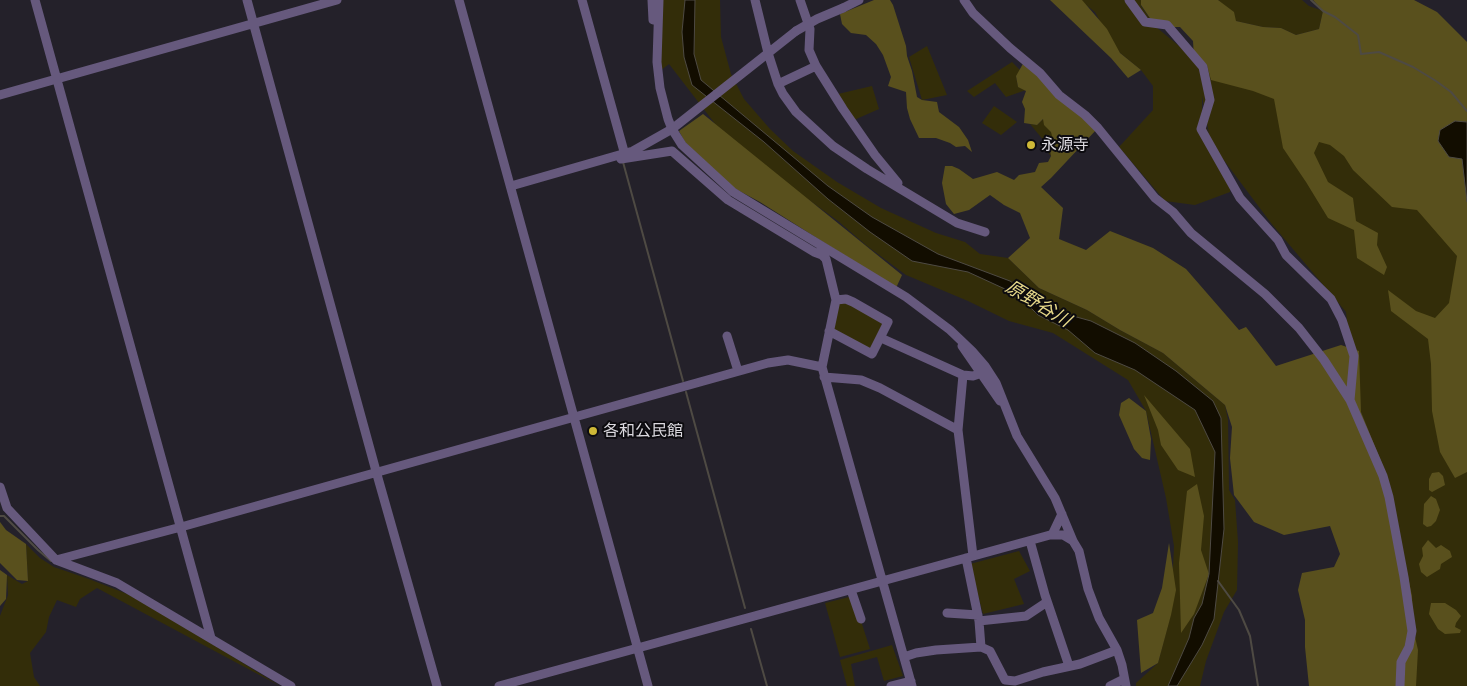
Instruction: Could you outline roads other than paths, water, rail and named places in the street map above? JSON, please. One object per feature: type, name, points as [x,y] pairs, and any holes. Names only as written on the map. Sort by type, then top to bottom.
[{"type":"street","points":[[35,0],[211,638]]},
{"type":"street","points":[[247,0],[437,686]]},
{"type":"street","points":[[0,95],[337,0]]},
{"type":"street","points":[[459,0],[648,686]]},
{"type":"street","points":[[582,0],[624,155]]},
{"type":"street","points":[[652,0],[653,41],[660,88],[673,128],[682,145],[733,192],[906,297],[955,335],[985,366],[996,383],[1017,436],[1055,498],[1079,551],[1088,589],[1099,618],[1117,650],[1122,665],[1125,683],[1110,686]]},
{"type":"street","points":[[657,62],[659,0]]},
{"type":"street","points":[[755,0],[778,84],[782,94],[796,112],[833,146],[867,169],[957,223],[985,232]]},
{"type":"street","points":[[800,0],[810,29],[810,50],[816,66],[875,155],[890,176],[905,191]]},
{"type":"street","points":[[511,186],[624,155],[673,128],[796,31],[859,0]]},
{"type":"street","points":[[964,0],[973,12],[1040,73],[1059,95],[1085,115],[1098,128],[1155,198],[1173,212],[1191,233],[1265,294],[1299,328],[1324,360],[1350,400],[1383,476],[1389,496],[1404,577],[1412,631],[1409,647],[1401,662],[1400,686]]},
{"type":"street","points":[[1129,0],[1145,22],[1167,25],[1202,66],[1210,100],[1201,129],[1240,198],[1278,240],[1286,255],[1331,299],[1342,320],[1354,356],[1350,400]]},
{"type":"street","points":[[778,84],[816,66]]},
{"type":"street","points":[[612,158],[618,160],[672,151],[728,200],[822,255]]},
{"type":"street","points":[[757,206],[778,225],[826,258],[836,300],[822,367],[911,683],[891,686]]},
{"type":"street","points":[[830,331],[872,354],[888,322],[846,299],[836,300]]},
{"type":"street","points":[[955,335],[979,374],[1007,412]]},
{"type":"street","points":[[727,336],[738,371]]},
{"type":"street","points":[[881,338],[963,375],[973,376],[979,374]]},
{"type":"street","points":[[56,560],[181,527],[779,360],[799,361],[822,367]]},
{"type":"street","points":[[963,375],[958,430],[964,463],[970,557],[981,647]]},
{"type":"street","points":[[824,377],[861,380],[880,388],[958,430]]},
{"type":"street","points":[[0,487],[3,508],[56,560],[117,582],[291,686]]},
{"type":"street","points":[[1052,535],[1062,514]]},
{"type":"street","points":[[499,686],[1052,535],[1063,535],[1073,541]]},
{"type":"street","points":[[1030,542],[1047,602],[1069,666]]},
{"type":"street","points":[[851,590],[860,618]]},
{"type":"street","points":[[947,613],[978,618],[1026,616],[1047,602]]},
{"type":"street","points":[[904,657],[916,653],[981,647],[990,651],[1005,680],[1016,681],[1080,664],[1117,650]]},
{"type":"water","name":"原野谷川","points":[[685,0],[695,0],[694,54],[701,80],[828,186],[872,217],[938,254],[1010,281],[1031,296],[1062,313],[1091,321],[1135,343],[1176,371],[1213,401],[1221,418],[1224,529],[1214,619],[1202,645],[1177,686],[1168,686],[1189,638],[1194,618],[1202,604],[1209,574],[1215,452],[1195,410],[1135,370],[1095,353],[1068,330],[1038,315],[1018,295],[968,272],[912,261],[870,232],[828,199],[764,142],[692,85],[684,57],[682,32]]},
{"type":"water","points":[[1455,121],[1467,122],[1467,202],[1462,159],[1449,157],[1438,141],[1440,130]]},
{"type":"waterway","points":[[1311,0],[1323,11],[1335,17],[1358,35],[1361,54],[1379,52],[1413,67],[1451,92],[1467,111]]},
{"type":"waterway","points":[[623,162],[683,381]]},
{"type":"waterway","points":[[686,392],[745,608]]},
{"type":"waterway","points":[[0,516],[4,516],[51,561]]},
{"type":"waterway","points":[[1218,581],[1239,610],[1250,636],[1258,686]]},
{"type":"waterway","points":[[751,629],[767,686]]},
{"type":"place","name":"永源寺","points":[[1031,145]]},
{"type":"place","name":"各和公民館","points":[[593,431]]}]
